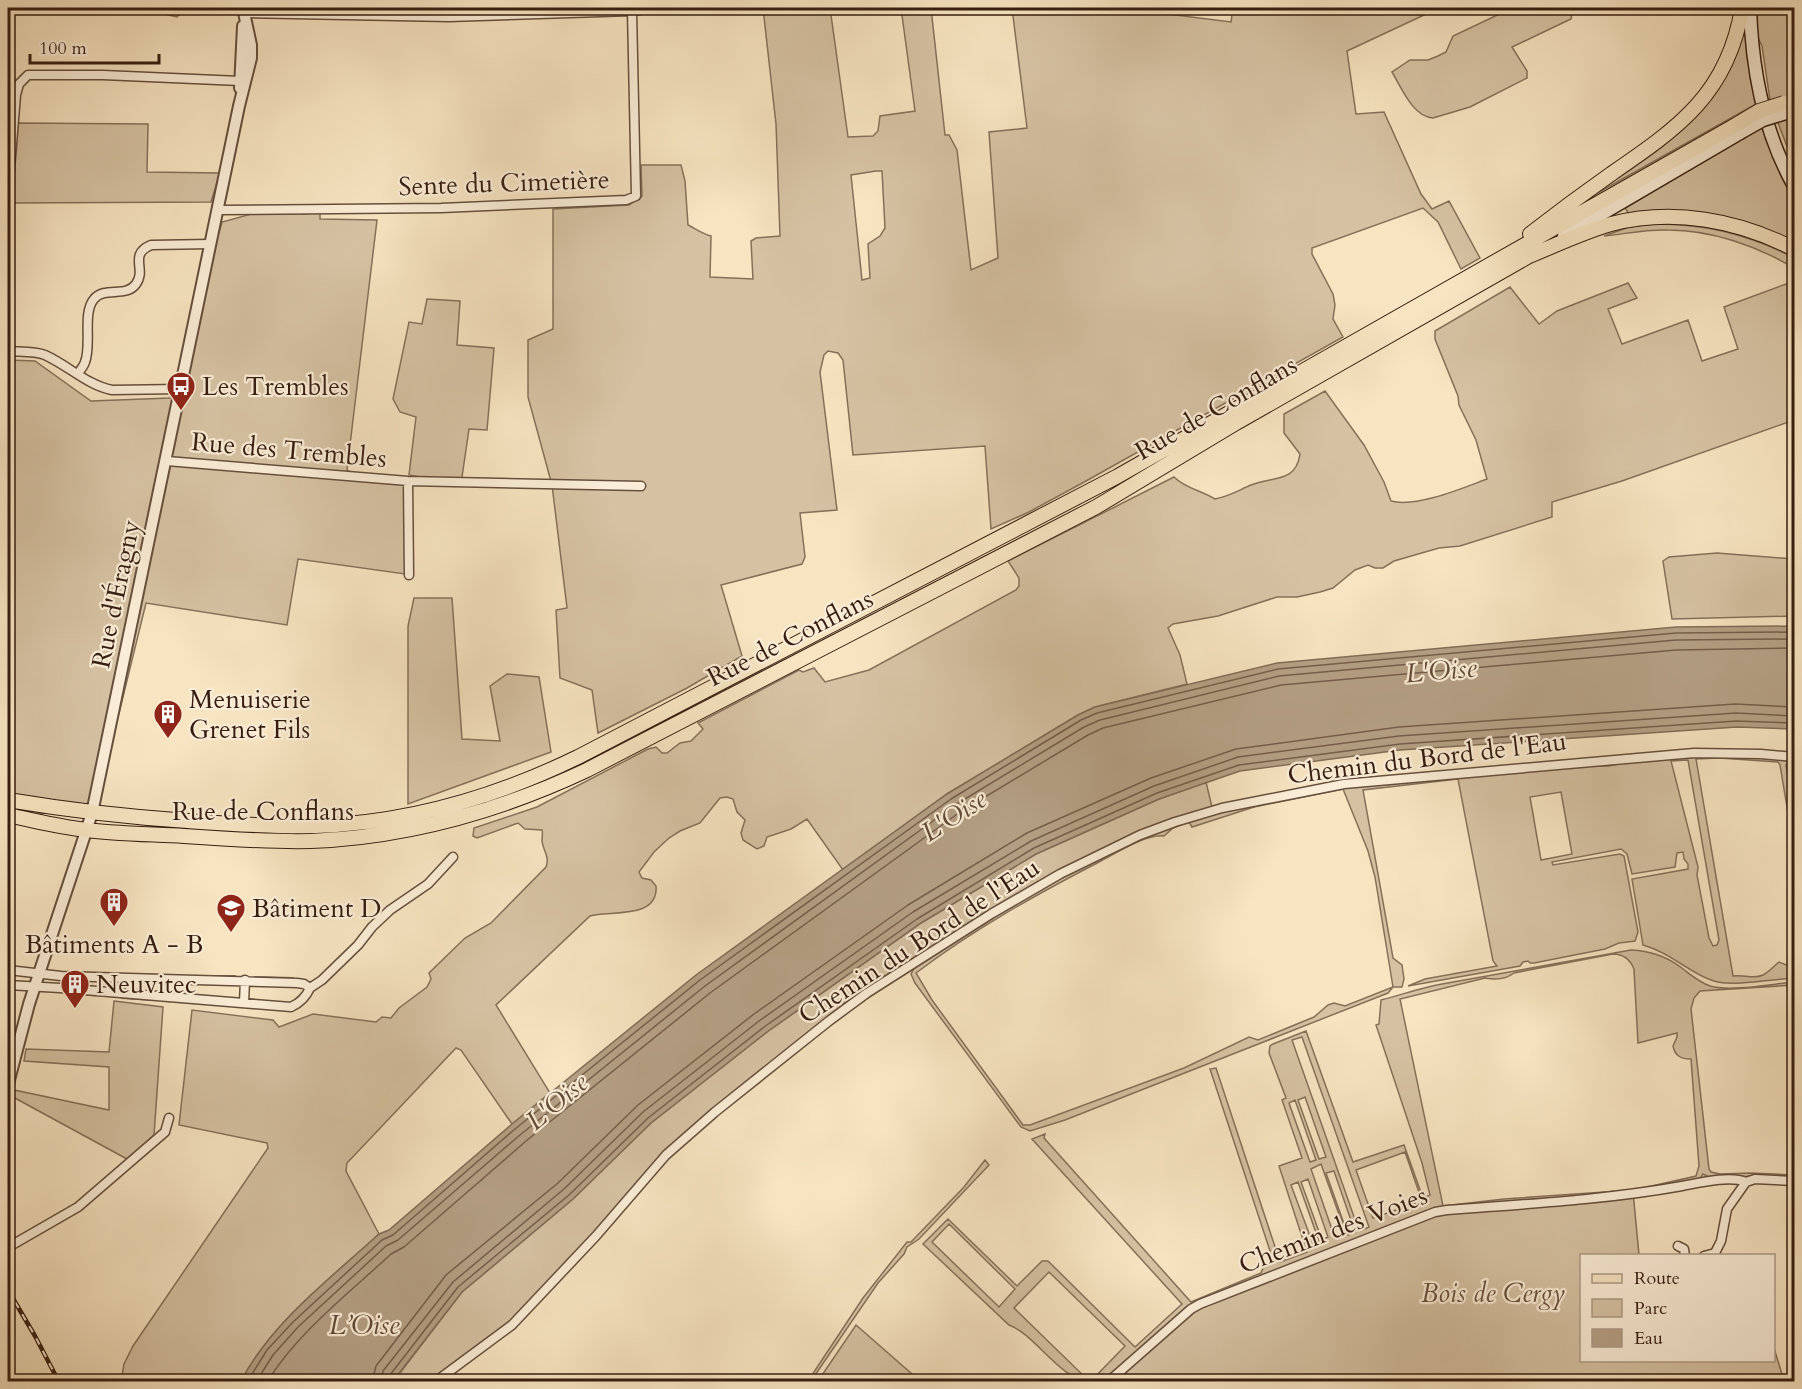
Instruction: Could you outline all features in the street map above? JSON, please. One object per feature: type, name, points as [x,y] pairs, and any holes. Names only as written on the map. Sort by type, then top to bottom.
[{"type":"main road","points":[[1485,267],[1663,138],[1687,117],[1713,85],[1726,61],[1735,38],[1742,8]]},
{"type":"main road","points":[[1750,8],[1755,68],[1761,102],[1774,146],[1794,185]]},
{"type":"main road","points":[[1529,256],[1737,130],[1759,111],[1790,107]]},
{"type":"main road","points":[[1485,267],[1737,130]]},
{"type":"main road","name":"Rue de Conflans","points":[[8,815],[87,831],[259,841],[326,840],[377,835],[427,826],[477,813],[532,794],[587,770],[1096,507],[1236,423],[1529,256],[1612,224],[1661,218],[1698,219],[1727,224],[1767,236],[1794,249]]},
{"type":"main road","name":"Rue de Conflans","points":[[8,800],[92,813],[250,825],[334,825],[385,819],[484,796],[578,757],[1100,486],[1485,267]]},
{"type":"street","points":[[243,13],[386,11],[449,17],[599,9],[632,11],[652,8]]},
{"type":"street","name":"Sente du Cimetière","points":[[218,210],[367,209],[626,200],[636,196],[632,11]]},
{"type":"street","name":"Rue d'Éragny","points":[[8,1084],[35,987],[92,813],[239,106],[243,80],[243,13]]},
{"type":"street","points":[[8,193],[16,95],[22,79],[31,73],[243,80]]},
{"type":"street","points":[[78,374],[86,361],[89,307],[94,298],[102,293],[128,291],[135,285],[139,279],[139,254],[143,248],[151,244],[211,244]]},
{"type":"street","points":[[8,351],[39,353],[96,386],[112,390],[181,389]]},
{"type":"street","name":"Rue des Trembles","points":[[166,461],[408,481],[641,486]]},
{"type":"street","points":[[408,481],[409,575]]},
{"type":"street","name":"Chemin du Bord de l'Eau","points":[[435,1382],[512,1324],[596,1236],[666,1155],[715,1112],[820,1028],[867,993],[991,914],[1060,874],[1140,836],[1175,822],[1222,808],[1344,784],[1694,753],[1794,757]]},
{"type":"street","points":[[8,985],[291,1007],[302,1000],[310,988],[322,980],[358,945],[378,921],[428,884],[453,857]]},
{"type":"street","points":[[8,970],[61,976],[245,980],[304,984],[310,988]]},
{"type":"street","points":[[244,1003],[245,980]]},
{"type":"street","points":[[8,1240],[12,1245],[78,1207],[165,1132],[169,1118]]},
{"type":"street","name":"Chemin des Voies","points":[[1108,1382],[1191,1309],[1200,1304],[1435,1212],[1628,1195],[1738,1179],[1746,1182],[1755,1179],[1794,1181]]},
{"type":"street","points":[[1716,1254],[1727,1209],[1746,1182]]},
{"type":"street","points":[[1678,1246],[1684,1250],[1685,1254]]},
{"type":"green space","points":[[138,8],[186,8],[177,17]]},
{"type":"green space","points":[[763,8],[830,8],[848,137],[873,136],[878,131],[880,116],[915,111],[901,8],[931,8],[945,135],[949,135],[957,150],[971,270],[998,258],[989,132],[1027,128],[1012,8],[1119,8],[1231,22],[1233,8],[1439,8],[1347,51],[1356,114],[1384,112],[1421,194],[1432,209],[1449,201],[1480,258],[1461,269],[1438,222],[1423,208],[1312,248],[1312,254],[1333,294],[1335,305],[1333,319],[1343,337],[1086,481],[1029,512],[991,529],[985,446],[853,455],[843,360],[838,353],[828,351],[824,355],[820,372],[837,510],[800,513],[805,557],[802,564],[721,585],[742,656],[687,688],[598,733],[592,690],[560,678],[556,610],[567,608],[552,485],[528,397],[528,340],[553,329],[553,209],[629,205],[642,196],[641,165],[681,165],[685,181],[688,225],[711,236],[710,277],[753,279],[751,241],[756,238],[780,236],[776,124]],"holes":[[[882,171],[885,228],[880,236],[868,244],[870,278],[862,280],[851,175]]]},
{"type":"green space","points":[[1512,8],[1566,8],[1572,14],[1571,19],[1512,47],[1527,71],[1527,78],[1470,107],[1433,118],[1419,112],[1408,100],[1392,72],[1410,60],[1428,60],[1446,52],[1453,36]]},
{"type":"green space","points":[[1756,8],[1794,8],[1794,96],[1770,100],[1762,46],[1758,38]]},
{"type":"green space","points":[[1745,20],[1756,104],[1594,195],[1593,193],[1674,136],[1703,107]]},
{"type":"green space","points":[[1794,117],[1794,165],[1777,120]]},
{"type":"green space","points":[[16,123],[148,124],[147,172],[220,173],[211,202],[10,203]]},
{"type":"green space","points":[[1761,126],[1776,163],[1794,197],[1794,243],[1788,240],[1629,214],[1625,208]]},
{"type":"green space","points":[[259,212],[275,214],[299,212],[302,214],[320,212],[320,219],[377,220],[347,470],[355,475],[406,482],[405,574],[298,559],[287,625],[146,603],[97,803],[8,820],[8,360],[35,361],[91,401],[170,398],[222,222]]},
{"type":"green space","points":[[1652,224],[1708,228],[1743,236],[1794,258],[1794,268],[1749,246],[1701,233],[1660,230],[1604,236],[1629,227]]},
{"type":"green space","points":[[1794,281],[1794,420],[1622,481],[1552,502],[1552,517],[1460,546],[1439,548],[1394,561],[1383,568],[1368,565],[1355,570],[1333,588],[1320,592],[1297,597],[1277,597],[1218,616],[1173,624],[1168,628],[1180,655],[1187,684],[1095,707],[1078,715],[947,794],[843,870],[807,819],[791,829],[767,837],[764,846],[757,849],[743,840],[741,833],[745,820],[737,812],[733,799],[720,798],[700,823],[669,838],[654,852],[639,872],[642,878],[651,880],[656,886],[655,897],[650,904],[631,912],[590,916],[496,1005],[550,1093],[512,1124],[461,1050],[456,1048],[347,1163],[346,1171],[379,1234],[285,1320],[269,1339],[241,1381],[121,1382],[124,1364],[133,1346],[268,1148],[267,1143],[179,1125],[192,1010],[273,1020],[279,1027],[313,1014],[376,1022],[382,1017],[391,1018],[399,1008],[427,987],[431,979],[429,973],[465,938],[491,923],[546,867],[542,830],[525,829],[518,823],[477,838],[473,836],[474,828],[537,807],[648,749],[656,747],[662,753],[667,753],[680,743],[691,741],[703,729],[698,723],[799,670],[803,672],[814,668],[825,682],[869,670],[1016,590],[1019,586],[1019,578],[1008,561],[1174,477],[1215,499],[1259,482],[1289,474],[1298,463],[1300,454],[1284,433],[1284,414],[1325,391],[1364,445],[1384,482],[1391,501],[1413,502],[1453,492],[1487,479],[1476,440],[1459,405],[1458,396],[1435,339],[1435,331],[1510,287],[1539,324],[1557,311],[1628,283],[1637,298],[1608,309],[1622,344],[1688,320],[1702,361],[1738,349],[1724,307]]},
{"type":"green space","points":[[427,299],[460,301],[457,345],[494,348],[487,430],[469,429],[461,484],[409,475],[416,417],[400,412],[393,399],[409,322],[422,324]]},
{"type":"green space","points":[[1717,553],[1794,559],[1794,616],[1672,619],[1663,561],[1669,557]]},
{"type":"green space","points":[[414,598],[452,598],[462,739],[500,741],[490,686],[507,674],[539,677],[551,752],[408,804],[408,626]]},
{"type":"green space","points":[[1698,755],[1794,759],[1794,763],[1788,762],[1786,765],[1794,815],[1794,849],[1778,762],[1719,758],[1696,759],[1733,976],[1763,975],[1779,962],[1794,968],[1794,978],[1722,983],[1705,978],[1663,953],[1643,945],[1632,879],[1688,869],[1688,864],[1683,852],[1677,853],[1675,867],[1632,874],[1627,854],[1621,849],[1552,862],[1553,865],[1620,854],[1624,856],[1638,932],[1635,941],[1534,963],[1523,962],[1520,966],[1408,986],[1425,979],[1497,966],[1493,961],[1458,779],[1363,790],[1393,958],[1402,965],[1404,979],[1402,987],[1393,987],[1388,993],[1065,1120],[1030,1131],[1021,1127],[915,983],[911,974],[916,965],[1051,882],[1167,826],[1256,803],[1357,785],[1585,766],[1609,766],[1637,760]],"holes":[[[1688,760],[1719,940],[1717,945],[1713,946],[1709,938],[1697,875],[1698,867],[1671,761]],[[1343,789],[1368,851],[1375,877],[1393,987],[1345,1006],[1334,1003],[1328,1005],[1314,1017],[1258,1040],[1249,1037],[1184,1068],[1030,1125],[1023,1125],[932,1000],[916,973],[1006,913],[1141,841],[1164,836],[1173,828],[1189,822],[1192,827],[1254,807]],[[1561,792],[1572,854],[1541,860],[1530,797]]]},
{"type":"green space","points":[[1206,782],[1212,807],[1143,831],[906,964],[845,1002],[828,1020],[715,1110],[511,1323],[432,1381],[393,1382],[462,1292],[573,1199],[651,1123],[767,1032],[921,923],[1036,854],[1159,799]]},
{"type":"green space","name":"Bois de Cergy","points":[[1631,950],[1662,956],[1698,980],[1718,988],[1794,982],[1794,985],[1700,991],[1694,998],[1691,1009],[1709,1169],[1711,1172],[1720,1174],[1794,1175],[1794,1179],[1762,1176],[1711,1178],[1703,1174],[1699,1180],[1633,1192],[1639,1254],[1580,1254],[1580,1362],[1775,1362],[1775,1351],[1784,1381],[1112,1381],[1194,1303],[1105,1381],[1091,1381],[1125,1346],[1049,1272],[1014,1308],[1089,1381],[1068,1373],[1029,1338],[1009,1325],[923,1244],[948,1219],[1017,1286],[1042,1261],[1048,1261],[1135,1347],[1182,1304],[1032,1139],[1045,1134],[1044,1138],[1191,1302],[1261,1273],[1263,1268],[1274,1263],[1210,1069],[1216,1068],[1280,1262],[1307,1252],[1279,1166],[1302,1158],[1282,1100],[1286,1098],[1269,1053],[1270,1046],[1273,1044],[1306,1031],[1353,1162],[1404,1145],[1423,1198],[1430,1195],[1422,1163],[1376,1025],[1379,1024],[1381,1000],[1418,990]],"holes":[[[1613,954],[1623,956],[1631,962],[1634,969],[1638,1043],[1677,1033],[1673,1046],[1675,1052],[1681,1058],[1691,1059],[1699,1166],[1696,1176],[1634,1190],[1504,1199],[1443,1206],[1400,999],[1485,978],[1500,979],[1514,973]],[[1302,1037],[1369,1227],[1359,1231],[1292,1040]],[[1305,1097],[1326,1157],[1319,1159],[1298,1100]],[[1295,1100],[1316,1160],[1310,1162],[1289,1103]],[[1405,1152],[1422,1201],[1373,1218],[1356,1170]],[[1321,1164],[1346,1234],[1335,1238],[1311,1169]],[[1334,1171],[1355,1232],[1348,1235],[1326,1173]],[[1308,1179],[1328,1237],[1322,1240],[1301,1182]],[[1298,1182],[1319,1241],[1313,1244],[1291,1185]],[[949,1224],[1015,1289],[999,1307],[932,1242]]]},
{"type":"green space","points":[[114,1001],[163,1007],[154,1135],[127,1159],[13,1097],[14,1090],[109,1110],[109,1067],[24,1061],[26,1049],[109,1052]]},
{"type":"green space","points":[[985,1160],[989,1165],[919,1239],[907,1247],[904,1254],[878,1283],[811,1381],[808,1381],[863,1298],[907,1242],[911,1242],[964,1187]]},
{"type":"green space","points":[[856,1325],[920,1381],[818,1381]]},
{"type":"water","name":"L’Oise","points":[[1794,626],[1794,729],[1737,727],[1400,750],[1240,771],[1159,799],[1036,854],[921,923],[767,1032],[651,1123],[573,1199],[462,1292],[393,1381],[241,1381],[269,1339],[285,1320],[379,1234],[389,1230],[512,1124],[696,975],[947,794],[1078,715],[1095,707],[1277,663],[1676,627]]},
{"type":"waterway","points":[[137,974],[158,975]]},
{"type":"waterway","points":[[200,976],[235,976]]},
{"type":"waterway","points":[[255,977],[293,978]]},
{"type":"waterway","points":[[71,994],[110,996]]},
{"type":"waterway","points":[[122,998],[156,1000]]},
{"type":"railway","points":[[8,1290],[59,1382]]},
{"type":"place","name":"Les Trembles","points":[[181,412]]},
{"type":"place","name":"Menuiserie Grenet Fils","points":[[168,740]]},
{"type":"place","name":"Bâtiments A - B","points":[[114,928]]},
{"type":"place","name":"Bâtiment D","points":[[231,934]]},
{"type":"place","name":"Neuvitec","points":[[75,1010]]},
{"type":"water label","name":"L'Oise","points":[[1441,671]]},
{"type":"water label","name":"L'Oise","points":[[954,816]]},
{"type":"water label","name":"L'Oise","points":[[557,1102]]}]
